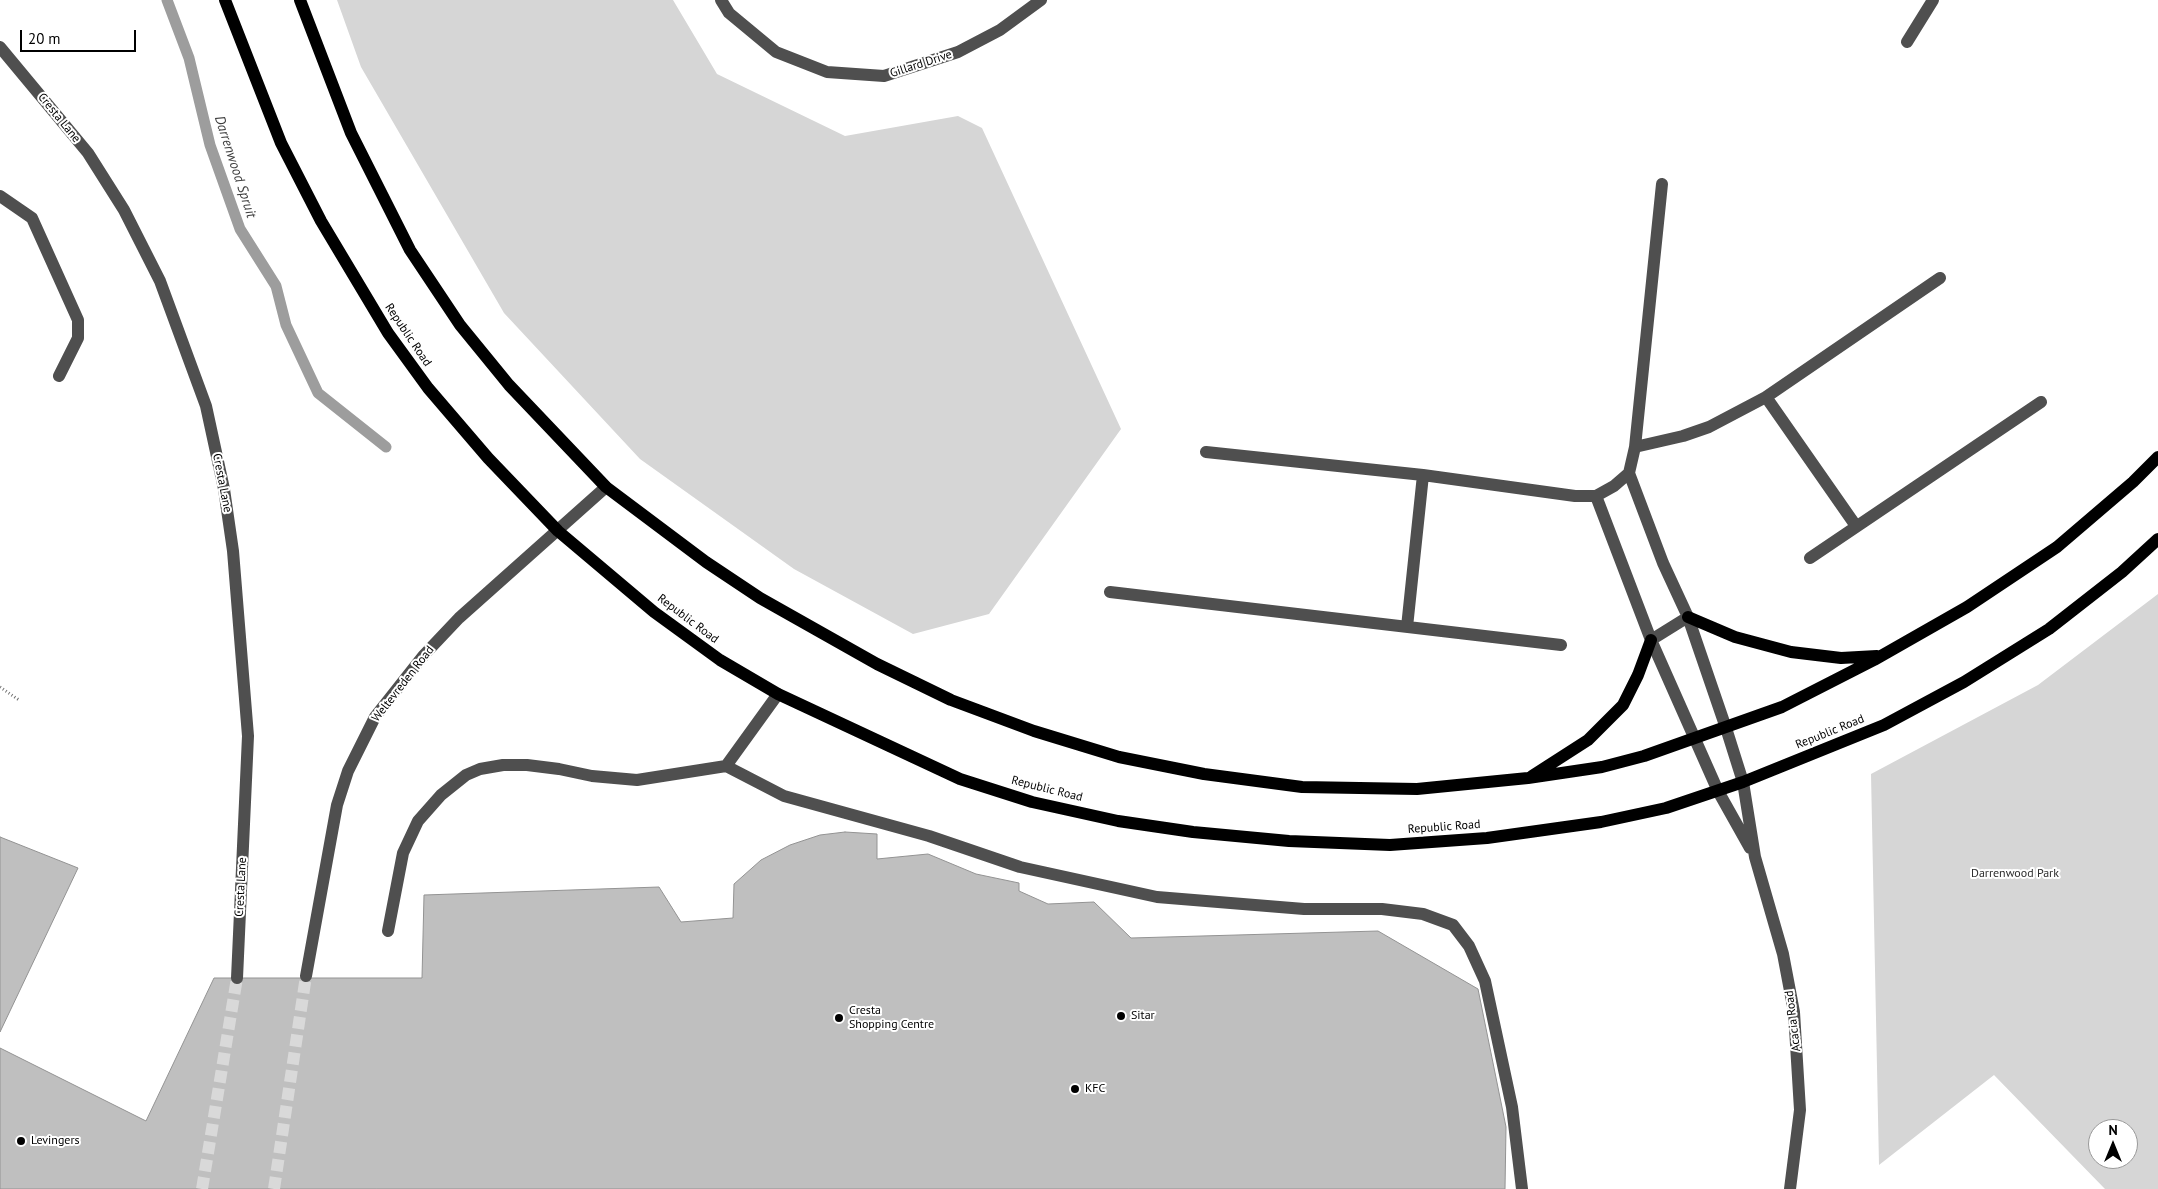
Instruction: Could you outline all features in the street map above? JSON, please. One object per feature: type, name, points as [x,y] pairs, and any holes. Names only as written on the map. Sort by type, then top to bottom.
[{"type":"main road","name":"Republic Road","points":[[225,0],[281,143],[321,221],[388,333],[428,388],[488,458],[558,531],[654,612],[720,660],[778,694],[960,779],[1032,802],[1118,821],[1193,832],[1289,841],[1390,845],[1488,838],[1610,820],[1666,808],[1742,782],[1884,725],[1964,682],[2049,629],[2122,572],[2158,539]]},
{"type":"main road","points":[[300,0],[351,133],[410,250],[460,325],[509,385],[606,487],[706,562],[760,598],[877,664],[951,700],[1034,731],[1119,757],[1204,774],[1302,787],[1417,789],[1528,778],[1602,767],[1644,756],[1782,707],[1880,656],[1967,607],[2057,547],[2133,482],[2158,457]]},
{"type":"main road","points":[[1688,617],[1735,637],[1792,652],[1841,658],[1880,656]]},
{"type":"main road","points":[[1528,778],[1588,740],[1623,705],[1638,675],[1651,640]]},
{"type":"street","name":"Gillard Drive","points":[[721,0],[729,13],[776,52],[827,72],[884,76],[958,52],[1000,30],[1041,0]]},
{"type":"street","points":[[1907,42],[1933,0]]},
{"type":"street","name":"Cresta Lane","points":[[0,47],[88,153],[124,210],[160,281],[206,406],[224,489],[233,551],[248,736],[237,978]]},
{"type":"street","points":[[1206,452],[1423,475],[1575,496],[1596,496],[1614,486],[1629,472],[1635,447],[1662,184]]},
{"type":"street","points":[[0,196],[32,218],[78,320],[78,338],[59,376]]},
{"type":"street","points":[[1635,447],[1683,436],[1709,427],[1766,397],[1940,278]]},
{"type":"street","points":[[1766,397],[1856,526]]},
{"type":"street","points":[[1810,558],[2041,402]]},
{"type":"street","name":"Acacia Road","points":[[1629,472],[1663,564],[1688,617],[1726,728],[1742,782],[1755,857],[1783,954],[1794,1012],[1800,1110],[1790,1189]]},
{"type":"street","points":[[1407,627],[1423,475]]},
{"type":"street","name":"Weltevreden Road","points":[[306,976],[337,805],[348,771],[375,717],[424,655],[459,618],[606,487]]},
{"type":"street","name":"Acacia Road","points":[[1596,496],[1651,640],[1718,791],[1755,857]]},
{"type":"street","points":[[1110,592],[1561,645]]},
{"type":"street","points":[[1651,640],[1688,617]]},
{"type":"street","points":[[726,766],[778,694]]},
{"type":"street","points":[[388,931],[403,853],[418,821],[441,795],[466,775],[480,769],[503,765],[527,765],[592,776],[637,780],[726,766],[784,796],[929,836],[1029,869],[1157,897],[1304,909],[1382,909],[1423,914],[1453,925],[1469,946],[1485,981],[1512,1107],[1522,1189]]},
{"type":"path","points":[[0,687],[19,700]]},
{"type":"green space","points":[[337,0],[673,0],[717,74],[845,136],[958,116],[982,128],[1121,429],[989,614],[913,634],[794,569],[640,459],[504,313],[361,67]]},
{"type":"green space","name":"Darrenwood Park","points":[[2158,594],[2158,1189],[2105,1189],[1994,1075],[1879,1165],[1871,774],[2038,685]]},
{"type":"building","name":"Cresta Shopping Centre","points":[[845,832],[877,834],[877,859],[928,854],[976,874],[1019,883],[1019,891],[1048,904],[1094,902],[1131,938],[1378,931],[1478,989],[1506,1127],[1505,1189],[0,1189],[0,1048],[146,1121],[214,978],[422,978],[424,895],[659,887],[681,922],[733,918],[734,884],[761,860],[790,845],[820,835]]},
{"type":"building","points":[[0,837],[78,868],[0,1032]]},
{"type":"waterway","name":"Darrenwood Spruit","points":[[167,0],[189,58],[210,145],[240,229],[276,286],[286,325],[318,393],[386,447]]},
{"type":"tunnel","points":[[274,1189],[306,976]]},
{"type":"tunnel","points":[[202,1189],[237,978]]},
{"type":"place","name":"Sitar","points":[[1121,1016]]},
{"type":"place","name":"Cresta Shopping Centre","points":[[839,1018]]},
{"type":"place","name":"KFC","points":[[1075,1089]]},
{"type":"place","name":"Levingers","points":[[21,1141]]}]
